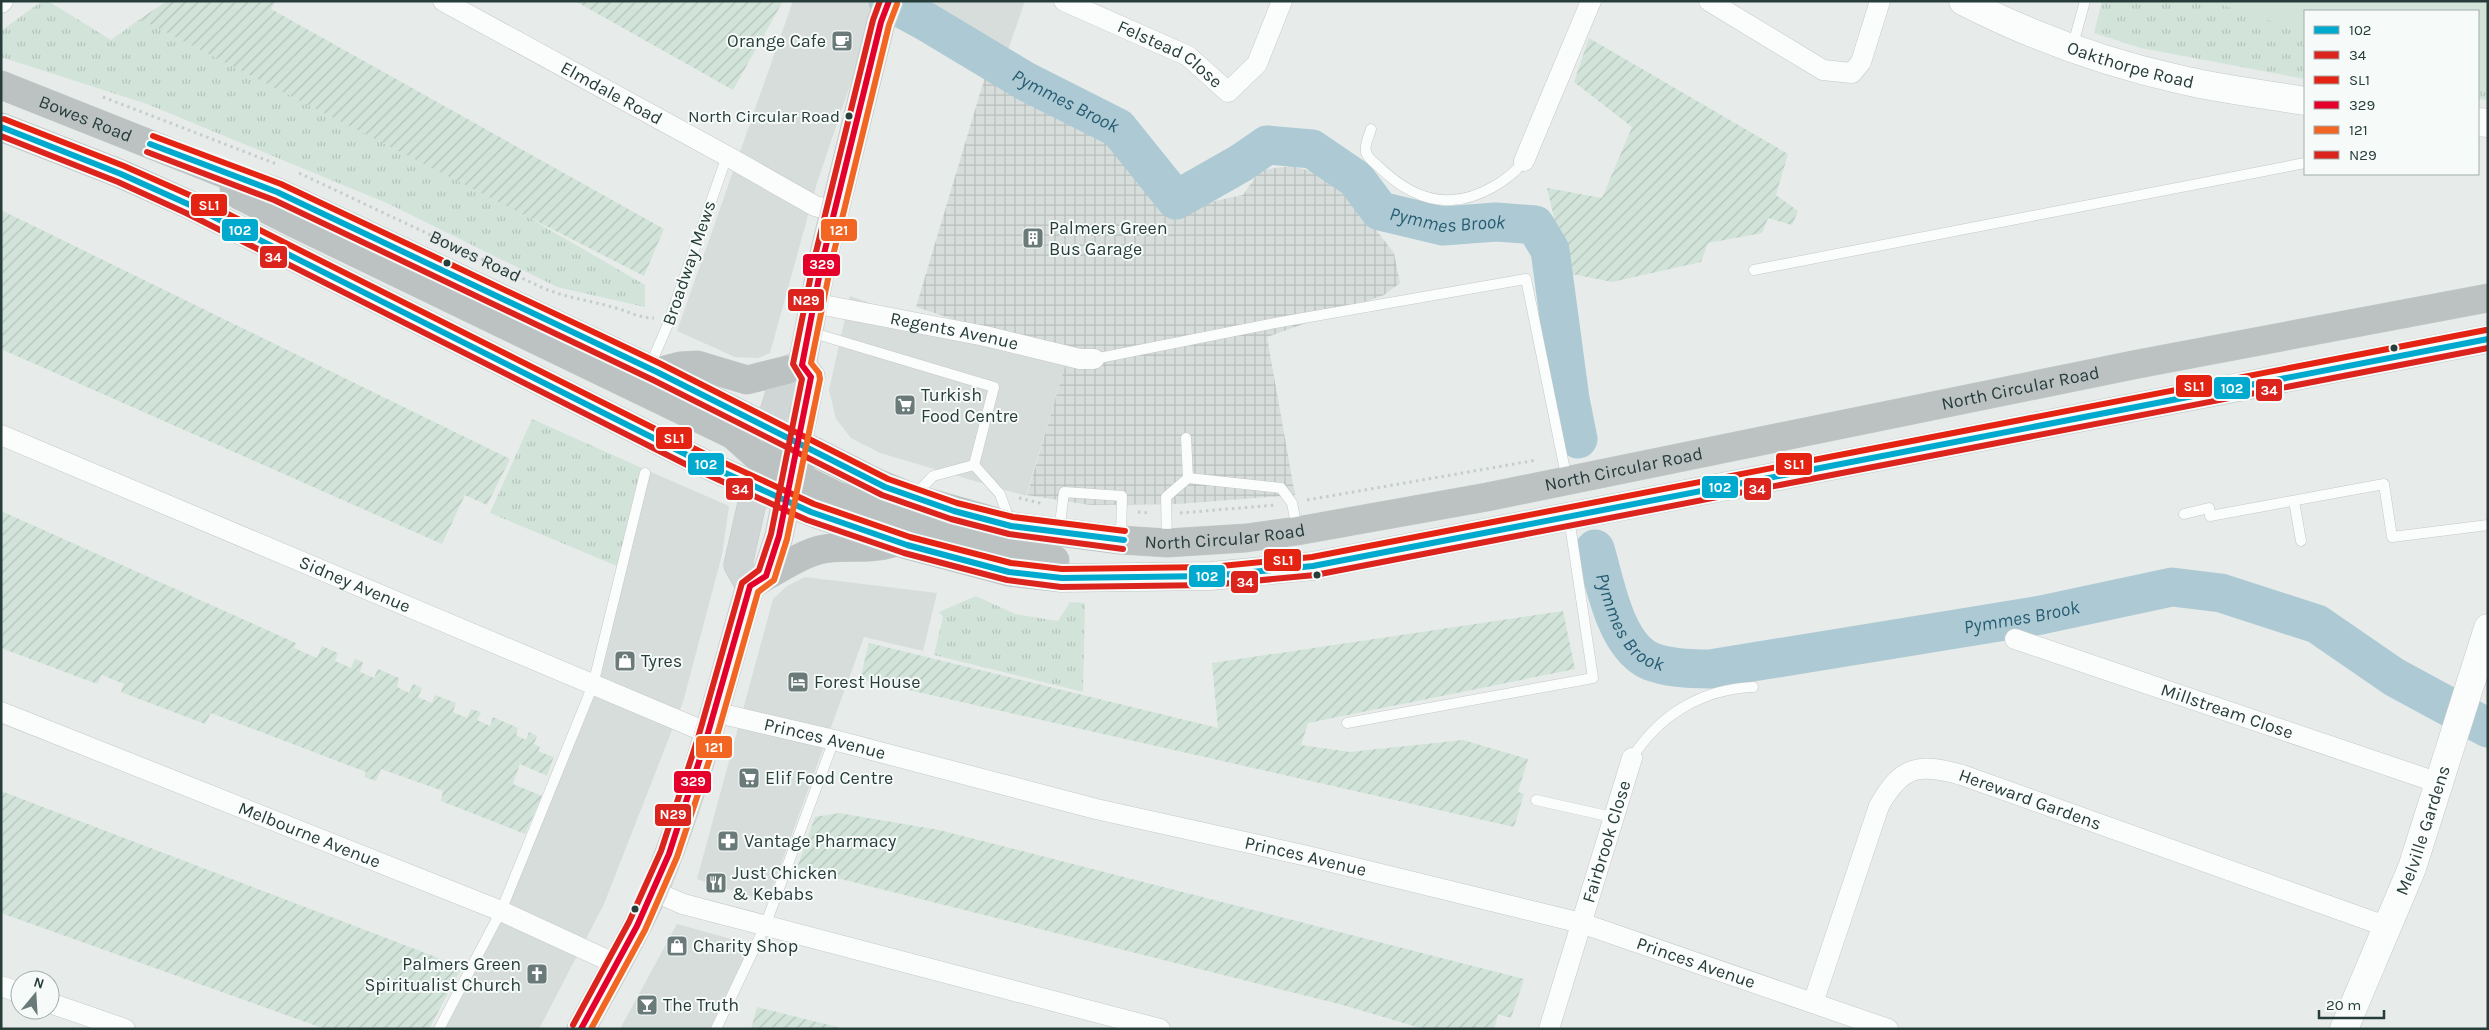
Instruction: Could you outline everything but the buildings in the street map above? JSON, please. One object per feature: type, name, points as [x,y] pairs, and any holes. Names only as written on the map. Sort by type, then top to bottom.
[{"type":"highway","name":"Bowes Road","points":[[1,85],[220,172],[277,192],[653,370],[769,428]]},
{"type":"highway","points":[[1,128],[122,174],[190,205],[684,453],[760,474]]},
{"type":"highway","points":[[220,172],[239,195],[733,435],[760,474]]},
{"type":"highway","name":"North Circular Road","points":[[769,428],[794,453],[877,483],[912,498],[1011,526],[1121,540],[1167,542],[1246,538],[1298,531],[1567,480],[2138,364],[2488,298]]},
{"type":"highway","name":"North Circular Road","points":[[760,474],[786,500],[827,519],[896,542],[1009,572],[1062,578],[1212,576],[1305,567],[2488,338]]},
{"type":"highway","points":[[653,370],[697,365],[746,380],[794,367]]},
{"type":"highway","points":[[794,453],[804,480],[837,496],[892,516],[999,550],[1054,560],[1109,577]]},
{"type":"highway","points":[[758,581],[806,554],[820,550],[877,547],[896,542]]},
{"type":"main road","points":[[758,581],[738,565],[769,428],[807,331],[885,12]]},
{"type":"main road","points":[[581,1029],[653,891],[674,838],[758,581],[779,536],[794,453],[811,377],[794,367]]},
{"type":"street","name":"Elmdale Road","points":[[442,1],[815,206],[835,211]]},
{"type":"street","name":"Felstead Close","points":[[1064,1],[1188,56],[1228,92],[1257,64],[1282,1]]},
{"type":"street","points":[[1524,162],[1591,1]]},
{"type":"street","points":[[1709,1],[1822,70],[1852,73],[1861,62],[1880,1]]},
{"type":"street","name":"Oakthorpe Road","points":[[1963,1],[2008,24],[2072,49],[2178,80],[2304,101]]},
{"type":"street","name":"Regents Avenue","points":[[813,303],[985,336],[1080,359],[1094,359]]},
{"type":"street","name":"Sidney Avenue","points":[[1,435],[593,685],[711,722]]},
{"type":"street","name":"Melville Gardens","points":[[2344,1029],[2412,868],[2488,628]]},
{"type":"street","name":"Millstream Close","points":[[2015,639],[2439,783]]},
{"type":"street","name":"Melbourne Avenue","points":[[1,712],[501,910],[616,964]]},
{"type":"street","name":"Princes Avenue","points":[[711,722],[834,740],[1096,809],[1303,855],[1581,924],[1888,1029]]},
{"type":"street","name":"Fairbrook Close","points":[[1549,1029],[1612,817],[1632,758]]},
{"type":"street","name":"Hereward Gardens","points":[[1814,1003],[1880,806],[1889,789],[1905,773],[1921,767],[1962,775],[2388,927]]},
{"type":"street","points":[[653,891],[683,904],[1160,1029]]},
{"type":"street","points":[[60,1006],[125,1029]]},
{"type":"lane","points":[[2072,49],[2085,1]]},
{"type":"lane","points":[[1371,129],[1365,147],[1370,159],[1402,187],[1423,196],[1439,200],[1453,200],[1487,189],[1517,170],[1524,162]]},
{"type":"lane","name":"Broadway Mews","points":[[653,370],[727,156]]},
{"type":"lane","points":[[1754,270],[2304,163]]},
{"type":"lane","points":[[1094,359],[1275,323],[1526,280],[1567,480]]},
{"type":"lane","points":[[807,331],[994,387],[974,465]]},
{"type":"lane","points":[[1186,438],[1188,478]]},
{"type":"lane","points":[[912,498],[933,476],[974,465]]},
{"type":"lane","points":[[974,465],[1000,494],[1011,526]]},
{"type":"lane","points":[[439,1029],[501,910],[593,685],[645,473]]},
{"type":"lane","points":[[1167,542],[1166,497],[1188,478],[1281,488],[1292,503],[1298,531]]},
{"type":"lane","points":[[2184,514],[2209,508],[2210,516],[2384,484],[2392,537],[2488,525]]},
{"type":"lane","points":[[1059,533],[1064,492],[1122,496],[1121,540]]},
{"type":"lane","points":[[2294,501],[2301,541]]},
{"type":"lane","points":[[1347,723],[1593,678],[1569,516]]},
{"type":"lane","points":[[1632,758],[1666,718],[1689,702],[1716,692],[1753,687]]},
{"type":"lane","points":[[716,1029],[765,926],[834,740]]},
{"type":"lane","points":[[1536,800],[1612,817]]},
{"type":"path","name":"Bowes Road","points":[[100,96],[285,167]]},
{"type":"path","name":"Bowes Road","points":[[293,170],[543,288],[563,296],[617,308],[641,318]]},
{"type":"shaded area","points":[[793,1],[1025,1],[1007,53],[920,5],[878,2],[817,183],[770,353],[758,358],[735,357],[677,331]]},
{"type":"shaded area","points":[[987,70],[1124,145],[1168,211],[1243,195],[1260,170],[1292,166],[1335,178],[1394,253],[1400,283],[1384,295],[1267,337],[1295,495],[1178,504],[1090,505],[1027,495],[1065,366],[959,321],[916,307]]},
{"type":"shaded area","points":[[850,296],[947,330],[1065,366],[1026,496],[880,453],[851,438],[836,419],[829,390]]},
{"type":"shaded area","points":[[651,472],[729,506],[722,555],[683,702],[604,904],[539,1029],[439,1029],[501,911],[593,685],[617,566]]},
{"type":"shaded area","points":[[805,577],[937,593],[923,651],[864,637],[767,902],[697,879],[773,599],[787,586]]},
{"type":"shaded area","points":[[677,924],[749,944],[715,1029],[620,1029]]},
{"type":"green space","points":[[42,1],[48,1],[111,40],[140,19],[514,209],[645,285],[645,307],[557,287],[389,204],[147,104],[1,57],[1,31]]},
{"type":"green space","points":[[167,1],[276,1],[271,9],[664,229],[644,276],[140,19]]},
{"type":"green space","points":[[575,1],[783,1],[733,90]]},
{"type":"green space","points":[[2102,1],[2488,1],[2488,100],[2479,99],[2479,10],[2304,10],[2304,79],[2141,48],[2094,33]]},
{"type":"green space","points":[[2209,1],[2488,1],[2488,87],[2486,91],[2479,88],[2479,10],[2304,10],[2304,32]]},
{"type":"green space","points":[[1589,38],[1788,154],[1776,195],[1798,211],[1792,225],[1768,218],[1762,233],[1708,243],[1701,262],[1612,282],[1567,273],[1547,188],[1602,198],[1632,127],[1574,82]]},
{"type":"green space","points":[[1,210],[510,459],[487,505],[465,495],[442,544],[1,349]]},
{"type":"green space","points":[[532,419],[651,472],[617,566],[490,513]]},
{"type":"green space","points":[[1,511],[296,643],[294,648],[317,658],[322,646],[338,653],[335,661],[351,668],[355,659],[363,662],[360,672],[374,678],[378,669],[399,678],[397,687],[409,693],[413,684],[422,688],[418,697],[432,703],[435,695],[456,703],[453,712],[467,718],[471,709],[481,712],[477,720],[490,726],[493,717],[518,728],[516,735],[526,740],[529,732],[537,736],[534,744],[540,747],[538,751],[553,757],[555,753],[547,776],[520,764],[513,784],[542,796],[525,834],[441,801],[443,791],[381,769],[376,781],[364,777],[366,772],[211,713],[205,724],[121,692],[124,684],[102,675],[97,684],[1,648]]},
{"type":"green space","points":[[976,596],[1015,614],[1058,621],[1070,602],[1085,603],[1083,692],[934,655],[943,617],[939,612]]},
{"type":"green space","points":[[1563,611],[1575,669],[1308,723],[1301,745],[1350,752],[1463,740],[1528,759],[1518,792],[1524,794],[1514,827],[860,679],[869,643],[1218,728],[1212,663]]},
{"type":"green space","points":[[1,791],[462,967],[429,1029],[325,1029],[1,913]]},
{"type":"green space","points":[[839,813],[939,830],[1524,979],[1511,1018],[1498,1014],[1494,1029],[1424,1029],[1339,1004],[797,868],[815,817]]},
{"type":"green space","points":[[757,1007],[845,1029],[751,1029]]},
{"type":"waterway","name":"Pymmes Brook","points":[[888,1],[1025,81],[1118,128],[1176,200],[1241,163],[1267,145],[1312,149],[1356,179],[1380,211],[1443,226],[1496,222],[1535,225],[1550,250],[1570,399],[1578,439]]},
{"type":"waterway","name":"Pymmes Brook","points":[[1595,549],[1612,609],[1618,625],[1626,638],[1635,650],[1646,659],[1669,666],[1710,669],[2041,615],[2172,587],[2221,593],[2317,624],[2394,677],[2488,728]]},
{"type":"transit line","name":"N29","points":[[573,1025],[629,922],[661,851],[698,738],[742,583],[759,570],[771,534],[802,379],[793,364],[814,260],[873,20],[880,1]]},
{"type":"transit line","name":"329","points":[[581,1029],[637,926],[669,854],[706,740],[750,586],[766,576],[779,536],[811,377],[802,365],[822,262],[881,22],[889,1]]},
{"type":"transit line","name":"121","points":[[591,1029],[645,930],[677,857],[715,743],[758,592],[774,580],[787,539],[820,379],[819,373],[811,363],[831,264],[889,25],[897,4]]},
{"type":"transit line","name":"SL1","points":[[4,119],[124,166],[194,197],[705,454],[814,504],[910,537],[1011,563],[1062,569],[1211,567],[1312,557],[2486,330]]},
{"type":"transit line","name":"102","points":[[1,127],[121,174],[190,205],[701,462],[811,512],[907,545],[1009,572],[1062,578],[1211,576],[1313,566],[2488,339]]},
{"type":"transit line","name":"34","points":[[1,136],[118,182],[186,213],[697,470],[807,520],[904,553],[1007,580],[1061,587],[1211,585],[1315,575],[2488,348]]},
{"type":"transit line","name":"SL1","points":[[153,136],[281,184],[661,364],[888,479],[957,503],[1013,517],[1125,531]]},
{"type":"transit line","name":"102","points":[[150,144],[277,192],[657,372],[885,487],[954,511],[1011,526],[1124,540]]},
{"type":"transit line","name":"34","points":[[147,152],[274,200],[653,380],[882,495],[951,519],[1009,534],[1123,549]]},
{"type":"place","name":"Orange Cafe","points":[[842,41]]},
{"type":"place","name":"North Circular Road","points":[[849,116]]},
{"type":"place","name":"Palmers Green Bus Garage","points":[[1033,238]]},
{"type":"place","name":"Turkish Food Centre","points":[[905,405]]},
{"type":"place","name":"Tyres","points":[[625,661]]},
{"type":"place","name":"Forest House","points":[[798,682]]},
{"type":"place","name":"Elif Food Centre","points":[[749,778]]},
{"type":"place","name":"Vantage Pharmacy","points":[[728,841]]},
{"type":"place","name":"Just Chicken & Kebabs","points":[[716,883]]},
{"type":"place","name":"Charity Shop","points":[[677,946]]},
{"type":"place","name":"Palmers Green Spiritualist Church","points":[[537,974]]},
{"type":"place","name":"The Truth","points":[[647,1005]]}]
